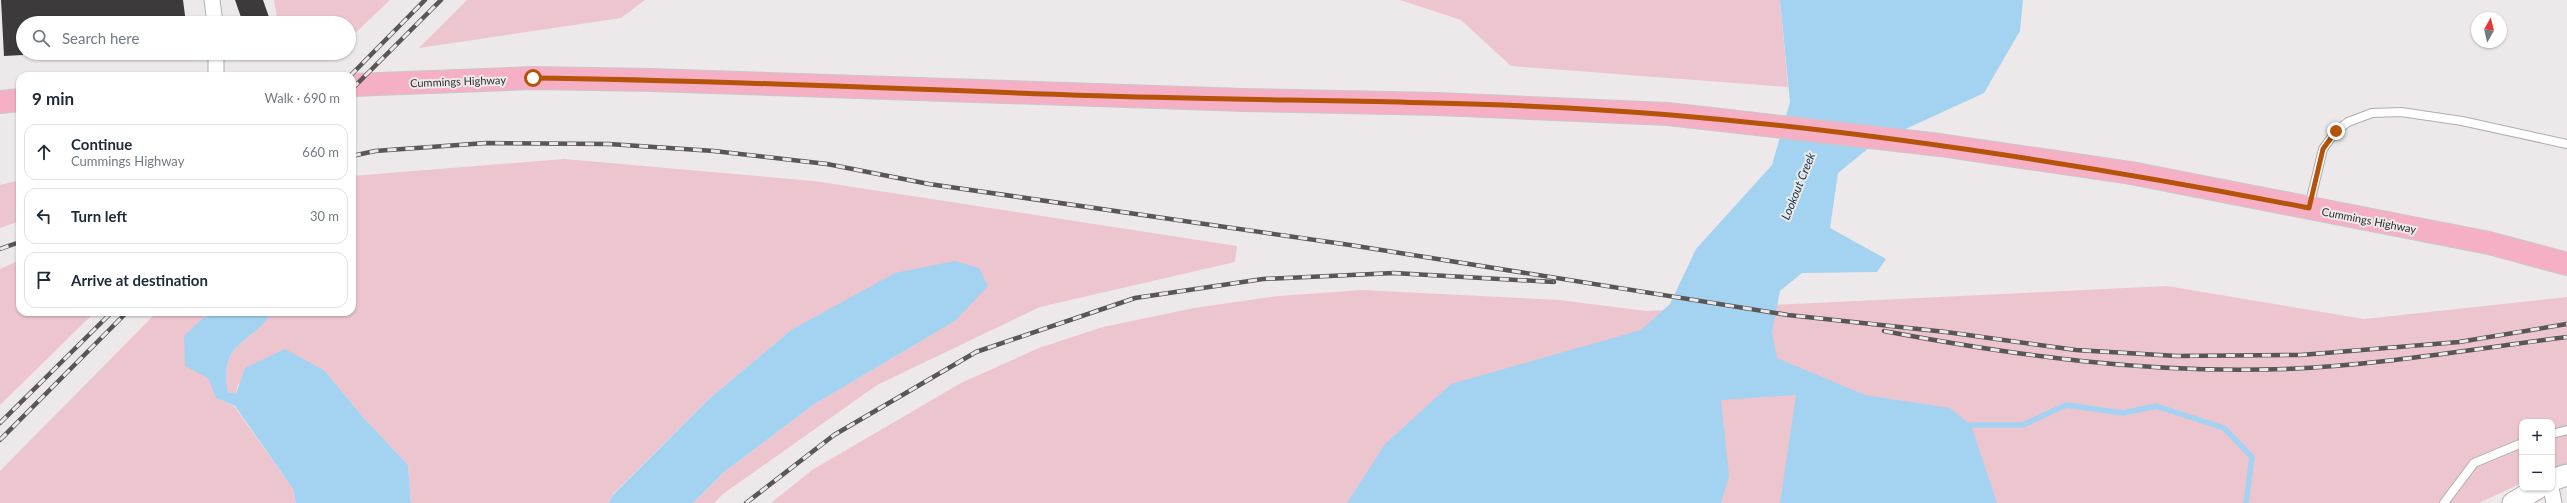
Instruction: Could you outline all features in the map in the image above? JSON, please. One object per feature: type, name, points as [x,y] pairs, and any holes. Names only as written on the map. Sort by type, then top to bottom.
[{"type":"main road","name":"Cummings Highway","points":[[356,85],[533,78],[651,80],[1229,100],[1438,104],[1668,114],[1895,140],[2131,174],[2488,243],[2567,264]]},
{"type":"main road","points":[[0,102],[16,100]]},
{"type":"main road","points":[[2555,479],[2567,475]]},
{"type":"main road","points":[[2513,503],[2533,491]]},
{"type":"street","points":[[212,0],[214,16]]},
{"type":"street","points":[[216,60],[216,72]]},
{"type":"street","points":[[2551,491],[2554,503]]},
{"type":"lane","points":[[2309,208],[2323,149],[2336,131],[2348,122],[2372,113],[2401,112],[2462,121],[2567,144]]},
{"type":"lane","points":[[2555,433],[2567,430]]},
{"type":"lane","points":[[2444,503],[2474,463],[2519,444]]},
{"type":"shaded area","points":[[274,0],[390,0],[356,32],[356,16],[277,16]]},
{"type":"shaded area","points":[[467,0],[645,0],[621,18],[419,48]]},
{"type":"shaded area","points":[[1400,0],[1780,0],[1788,87],[1511,66],[1461,20]]},
{"type":"shaded area","points":[[564,159],[814,181],[1237,246],[1235,262],[1040,307],[877,385],[723,494],[714,503],[693,503],[724,472],[813,405],[955,321],[791,330],[709,399],[613,494],[608,503],[411,503],[408,465],[362,416],[325,371],[238,384],[236,394],[228,392],[226,375],[228,363],[232,353],[264,323],[269,316],[356,316],[356,176]]},
{"type":"shaded area","points":[[16,181],[16,222],[0,228],[0,185]]},
{"type":"shaded area","points":[[16,262],[16,316],[91,316],[0,405],[0,269]]},
{"type":"shaded area","points":[[2167,286],[2364,319],[2567,297],[2567,463],[2555,469],[2555,419],[2519,419],[2519,484],[2479,503],[771,503],[812,470],[961,383],[1039,348],[1103,327],[1194,308],[1278,296],[1362,290],[1559,300],[1646,311]]},
{"type":"shaded area","points":[[153,316],[209,316],[203,318],[209,378],[216,398],[234,406],[293,489],[296,503],[0,503],[0,471]]},
{"type":"water","name":"Lookout Creek","points":[[1780,0],[2023,0],[2020,31],[1984,93],[1875,143],[1838,173],[1830,228],[1886,259],[1877,272],[1802,273],[1780,291],[1772,332],[1777,358],[1865,395],[1950,408],[1971,425],[1997,503],[1780,503],[1796,395],[1721,400],[1729,476],[1721,503],[1347,503],[1385,444],[1451,384],[1641,330],[1670,304],[1696,249],[1772,165],[1790,102]]},
{"type":"water","points":[[955,261],[979,268],[988,286],[955,321],[813,405],[724,472],[693,503],[608,503],[613,495],[709,399],[791,330],[895,273]]},
{"type":"water","points":[[209,316],[269,316],[264,323],[232,353],[228,363],[226,375],[228,392],[236,394],[245,368],[285,349],[325,371],[362,416],[408,465],[411,503],[296,503],[293,489],[235,406],[216,398],[208,378],[185,366],[184,336],[203,318]]},
{"type":"building","points":[[1,0],[183,0],[185,16],[16,16],[16,55],[4,56]]},
{"type":"building","points":[[235,0],[263,0],[269,16],[241,16]]},
{"type":"waterway","points":[[1965,429],[1971,425],[2023,425],[2066,405],[2123,413],[2156,406],[2224,428],[2252,457],[2246,503]]},
{"type":"railway","points":[[354,72],[425,0]]},
{"type":"railway","points":[[356,85],[441,0]]},
{"type":"railway","points":[[356,155],[375,151],[486,143],[609,144],[714,151],[827,164],[929,184],[1350,245],[1788,315],[1946,332],[2076,350],[2177,356],[2301,355],[2459,342],[2567,324]]},
{"type":"railway","points":[[0,249],[16,243]]},
{"type":"railway","points":[[746,503],[834,435],[976,352],[1135,298],[1263,279],[1394,273],[1554,282]]},
{"type":"railway","points":[[0,423],[108,316]]},
{"type":"railway","points":[[0,440],[123,316]]},
{"type":"railway","points":[[1884,331],[1984,348],[2084,361],[2134,366],[2235,370],[2286,369],[2356,364],[2567,337]]},
{"type":"route","points":[[533,78],[725,82],[801,86],[1244,100],[1438,104],[1668,114],[1804,128],[1940,145],[2131,174],[2309,208],[2323,149],[2336,131]]}]
